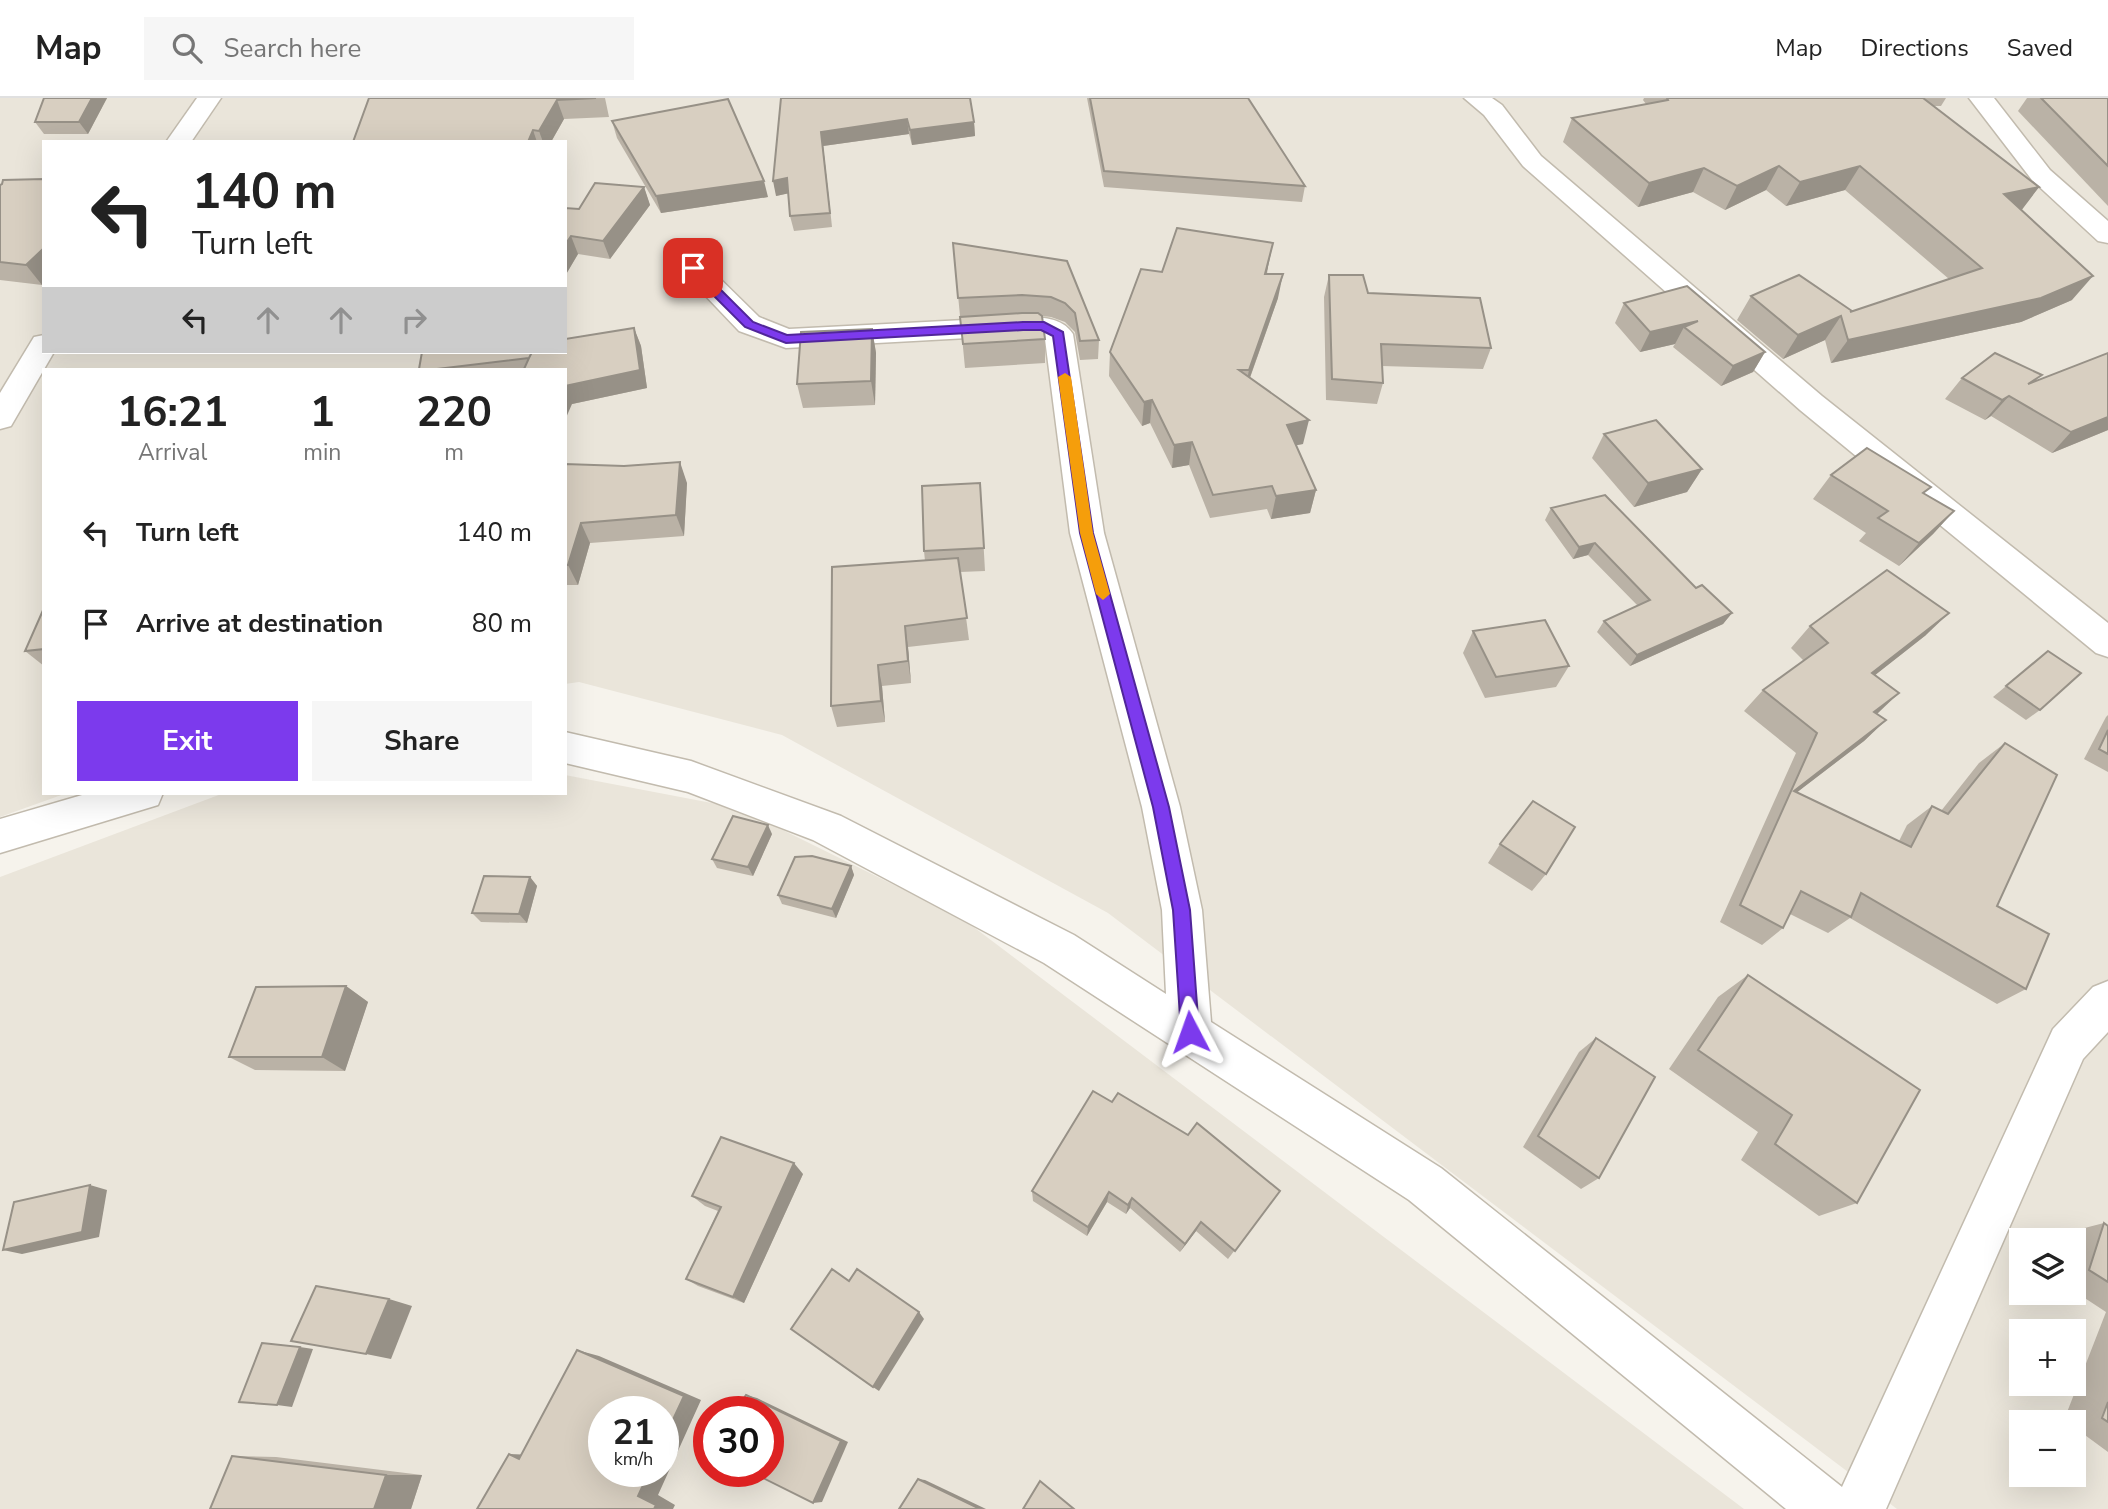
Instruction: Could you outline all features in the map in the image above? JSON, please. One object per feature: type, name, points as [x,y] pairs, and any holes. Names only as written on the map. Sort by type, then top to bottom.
[{"type":"street","points":[[179,140],[209,98]]},
{"type":"street","points":[[1476,98],[1493,110],[1532,161],[1811,403],[2108,643]]},
{"type":"street","points":[[1981,98],[2041,175],[2108,235]]},
{"type":"street","points":[[2079,210],[2108,210]]},
{"type":"street","points":[[693,268],[749,324],[786,339],[1023,326],[1044,326],[1059,334],[1087,533],[1161,807],[1182,910],[1190,1032]]},
{"type":"street","points":[[0,419],[42,348]]},
{"type":"street","points":[[567,747],[691,777],[827,828],[1059,949],[1425,1184],[1828,1509]]},
{"type":"street","points":[[0,836],[137,795]]},
{"type":"street","points":[[1859,1509],[2068,1044],[2108,1001]]},
{"type":"shaded area","points":[[0,98],[2108,98],[2108,1509],[1897,1509],[1108,913],[782,735],[579,682],[567,684],[567,368],[42,368],[42,795],[61,795],[0,817]]},
{"type":"shaded area","points":[[567,775],[738,808],[963,919],[1744,1509],[0,1509],[0,877],[219,795],[567,795]]},
{"type":"building","points":[[44,98],[92,98],[79,122],[35,122]]},
{"type":"building","points":[[369,98],[596,98],[557,100],[539,131],[533,130],[529,140],[354,140]]},
{"type":"building","points":[[781,98],[970,98],[974,122],[910,130],[907,119],[821,132],[830,213],[790,216],[787,178],[773,181]]},
{"type":"building","points":[[1090,98],[1248,98],[1305,186],[1104,171]]},
{"type":"building","points":[[1667,98],[1923,98],[2039,187],[2004,194],[2093,276],[2041,298],[1848,340],[1841,316],[1798,335],[1751,296],[1799,275],[1852,311],[1850,312],[1982,268],[1860,166],[1800,182],[1779,166],[1737,186],[1704,168],[1649,183],[1572,118],[1668,100]]},
{"type":"building","points":[[2041,98],[2108,98],[2108,166]]},
{"type":"building","points":[[728,99],[764,181],[656,196],[612,121]]},
{"type":"building","points":[[42,179],[42,250],[26,265],[0,262],[0,185],[3,180]]},
{"type":"building","points":[[595,183],[644,187],[603,241],[571,236],[567,242],[567,208],[579,209]]},
{"type":"building","points":[[1177,228],[1273,243],[1265,274],[1283,274],[1249,370],[1239,370],[1309,420],[1287,425],[1316,490],[1276,496],[1272,486],[1213,495],[1192,442],[1174,445],[1152,400],[1144,402],[1110,352],[1141,269],[1162,272]]},
{"type":"building","points":[[953,243],[1067,261],[1099,340],[1080,341],[1075,313],[1065,303],[1051,297],[1022,295],[958,298]]},
{"type":"building","points":[[1329,275],[1363,275],[1368,293],[1480,298],[1491,348],[1381,344],[1383,383],[1332,379]]},
{"type":"building","points":[[1687,286],[1765,352],[1733,366],[1684,327],[1698,321],[1650,332],[1624,303]]},
{"type":"building","points":[[1038,313],[1042,316],[1045,339],[963,344],[960,317]]},
{"type":"building","points":[[634,328],[640,370],[567,386],[567,368],[524,368],[529,358],[445,368],[419,368],[422,354],[567,354],[567,339]]},
{"type":"building","points":[[872,329],[871,381],[797,384],[801,332]]},
{"type":"building","points":[[1995,353],[2042,375],[2028,384],[2108,353],[2108,417],[2071,432],[2009,396],[2002,400],[1962,378]]},
{"type":"building","points":[[1656,420],[1702,469],[1648,483],[1604,434]]},
{"type":"building","points":[[1867,448],[1931,487],[1923,493],[1954,511],[1919,543],[1878,518],[1888,511],[1831,475]]},
{"type":"building","points":[[680,462],[676,515],[581,523],[567,565],[567,464],[624,466]]},
{"type":"building","points":[[980,483],[984,548],[924,551],[922,486]]},
{"type":"building","points":[[1605,495],[1696,588],[1702,585],[1732,613],[1637,655],[1604,621],[1650,600],[1595,543],[1579,547],[1551,508]]},
{"type":"building","points":[[958,558],[967,618],[905,626],[908,661],[878,665],[881,701],[831,706],[832,567]]},
{"type":"building","points":[[1887,570],[1949,613],[1872,673],[1899,693],[1874,712],[1886,720],[1794,791],[1911,847],[1932,806],[1948,814],[2005,743],[2057,775],[1997,906],[2049,934],[2026,989],[1861,893],[1851,917],[1801,891],[1783,928],[1740,905],[1817,733],[1763,690],[1828,643],[1810,626]]},
{"type":"building","points":[[42,613],[42,649],[25,651]]},
{"type":"building","points":[[1545,620],[1569,666],[1496,677],[1473,631]]},
{"type":"building","points":[[2048,651],[2081,673],[2040,710],[2006,686]]},
{"type":"building","points":[[2108,730],[2108,754],[2099,749]]},
{"type":"building","points":[[1533,801],[1575,827],[1546,874],[1500,844]]},
{"type":"building","points":[[733,816],[768,825],[748,867],[712,859]]},
{"type":"building","points":[[812,856],[851,866],[832,909],[778,895],[795,857]]},
{"type":"building","points":[[484,876],[530,877],[519,914],[472,913]]},
{"type":"building","points":[[1748,975],[1920,1090],[1857,1203],[1775,1144],[1792,1115],[1698,1050]]},
{"type":"building","points":[[346,986],[322,1057],[229,1057],[256,987]]},
{"type":"building","points":[[1596,1038],[1655,1077],[1599,1178],[1538,1136]]},
{"type":"building","points":[[1093,1091],[1112,1102],[1118,1093],[1188,1135],[1197,1123],[1280,1191],[1235,1251],[1201,1222],[1185,1244],[1132,1198],[1128,1205],[1109,1192],[1088,1227],[1032,1191]]},
{"type":"building","points":[[721,1137],[794,1163],[733,1297],[686,1279],[721,1207],[692,1196]]},
{"type":"building","points":[[90,1185],[82,1232],[3,1250],[14,1202]]},
{"type":"building","points":[[2104,1223],[2108,1226],[2108,1282],[2089,1270]]},
{"type":"building","points":[[832,1269],[849,1281],[857,1269],[919,1312],[873,1387],[791,1329]]},
{"type":"building","points":[[316,1286],[389,1299],[366,1354],[291,1341]]},
{"type":"building","points":[[262,1343],[300,1347],[277,1405],[239,1402]]},
{"type":"building","points":[[577,1350],[684,1396],[679,1407],[679,1396],[588,1396],[588,1487],[642,1487],[638,1496],[656,1505],[654,1509],[477,1509],[509,1454],[519,1459]]},
{"type":"building","points":[[2108,1402],[2108,1422],[2102,1418]]},
{"type":"building","points":[[784,1413],[841,1441],[813,1503],[781,1487],[784,1487]]},
{"type":"building","points":[[232,1456],[386,1475],[374,1509],[210,1509]]},
{"type":"building","points":[[918,1479],[980,1509],[899,1509]]},
{"type":"building","points":[[1040,1481],[1074,1509],[1023,1509]]},
{"type":"slow traffic","points":[[1065,377],[1087,533],[1103,594]]},
{"type":"route","points":[[693,268],[749,324],[786,339],[1023,326],[1044,326],[1059,334],[1087,533],[1161,807],[1182,910],[1190,1032]]}]
